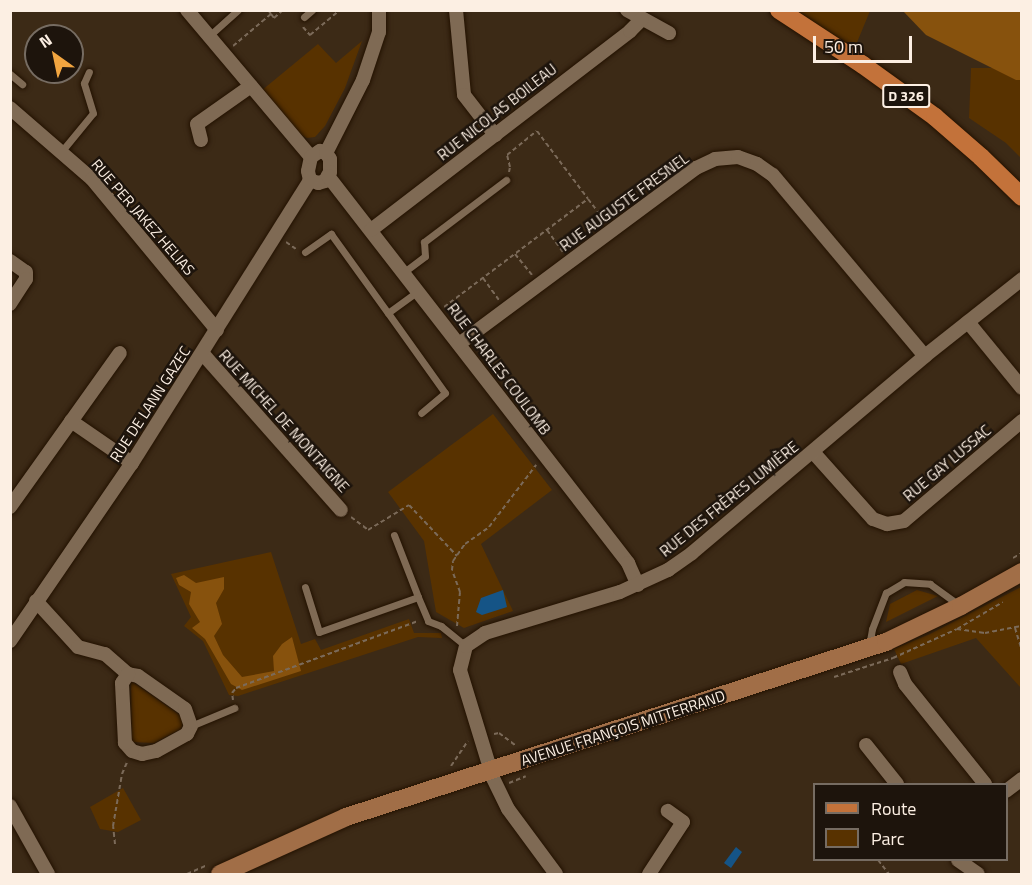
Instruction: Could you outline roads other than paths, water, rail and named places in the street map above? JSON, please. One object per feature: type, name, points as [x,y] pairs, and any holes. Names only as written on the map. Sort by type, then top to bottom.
[{"type":"main road","name":"D 326","points":[[779,10],[863,65],[934,117],[981,157],[1022,197]]},
{"type":"main road","name":"AVENUE FRANÇOIS MITTERRAND","points":[[220,874],[346,818],[869,648],[961,606],[1017,565]]},
{"type":"street","points":[[187,10],[311,157]]},
{"type":"street","points":[[326,153],[363,80],[379,32],[380,10]]},
{"type":"street","points":[[456,10],[464,95],[495,135]]},
{"type":"street","points":[[627,10],[669,33]]},
{"type":"street","name":"RUE NICOLAS BOILEAU","points":[[371,230],[630,31],[642,19]]},
{"type":"street","points":[[201,140],[197,124],[251,86]]},
{"type":"street","name":"RUE PER JAKEZ HELIAS","points":[[10,108],[92,178],[217,330]]},
{"type":"street","points":[[315,152],[326,153],[330,159],[328,176],[325,181],[318,183],[310,180],[308,171],[311,157],[315,152]]},
{"type":"street","name":"RUE AUGUSTE FRESNEL","points":[[459,344],[696,168],[715,159],[738,157],[757,164],[773,175],[925,356]]},
{"type":"street","name":"RUE CHARLES COULOMB","points":[[328,176],[627,563],[638,585]]},
{"type":"street","name":"RUE DE LANN GAZEC","points":[[10,641],[132,463],[203,354],[310,180]]},
{"type":"street","points":[[10,261],[26,272],[26,279],[10,304]]},
{"type":"street","name":"RUE DES FRÈRES LUMIÈRE","points":[[466,646],[485,633],[638,585],[692,553],[925,356],[1022,279]]},
{"type":"street","points":[[968,322],[1022,388]]},
{"type":"street","points":[[10,507],[120,353]]},
{"type":"street","name":"RUE MICHEL DE MONTAIGNE","points":[[203,354],[341,510]]},
{"type":"street","points":[[71,421],[132,463]]},
{"type":"street","name":"RUE GAY LUSSAC","points":[[813,452],[873,519],[887,524],[904,521],[1022,421]]},
{"type":"street","points":[[36,601],[78,647],[105,654],[128,674],[138,676],[185,709],[191,726],[187,734],[156,751],[142,754],[132,751],[125,743],[122,683],[128,674]]},
{"type":"street","points":[[466,646],[460,670],[490,770],[508,809],[556,874]]},
{"type":"street","points":[[900,672],[905,684],[984,783]]},
{"type":"street","points":[[866,745],[896,783]]},
{"type":"street","points":[[1008,790],[1022,779]]},
{"type":"street","points":[[10,806],[48,874]]},
{"type":"street","points":[[649,874],[683,822],[668,811]]},
{"type":"street","points":[[959,861],[978,874]]},
{"type":"lane","points":[[209,36],[238,10]]},
{"type":"lane","points":[[304,17],[312,10]]},
{"type":"lane","points":[[61,152],[93,113],[84,83],[89,72]]},
{"type":"lane","points":[[10,74],[22,84]]},
{"type":"lane","points":[[404,272],[425,256],[424,242],[506,180]]},
{"type":"lane","points":[[305,252],[331,234],[388,313],[445,393],[421,413]]},
{"type":"lane","points":[[388,313],[418,291]]},
{"type":"lane","points":[[394,535],[427,618],[466,646]]},
{"type":"lane","points":[[869,648],[872,629],[886,593],[904,582],[930,584],[961,606]]},
{"type":"lane","points":[[305,587],[319,632],[418,597]]},
{"type":"lane","points":[[191,726],[234,708]]},
{"type":"water","points":[[503,590],[507,607],[482,615],[476,612],[481,598]]},
{"type":"water","points":[[736,847],[742,852],[731,868],[724,863]]}]
